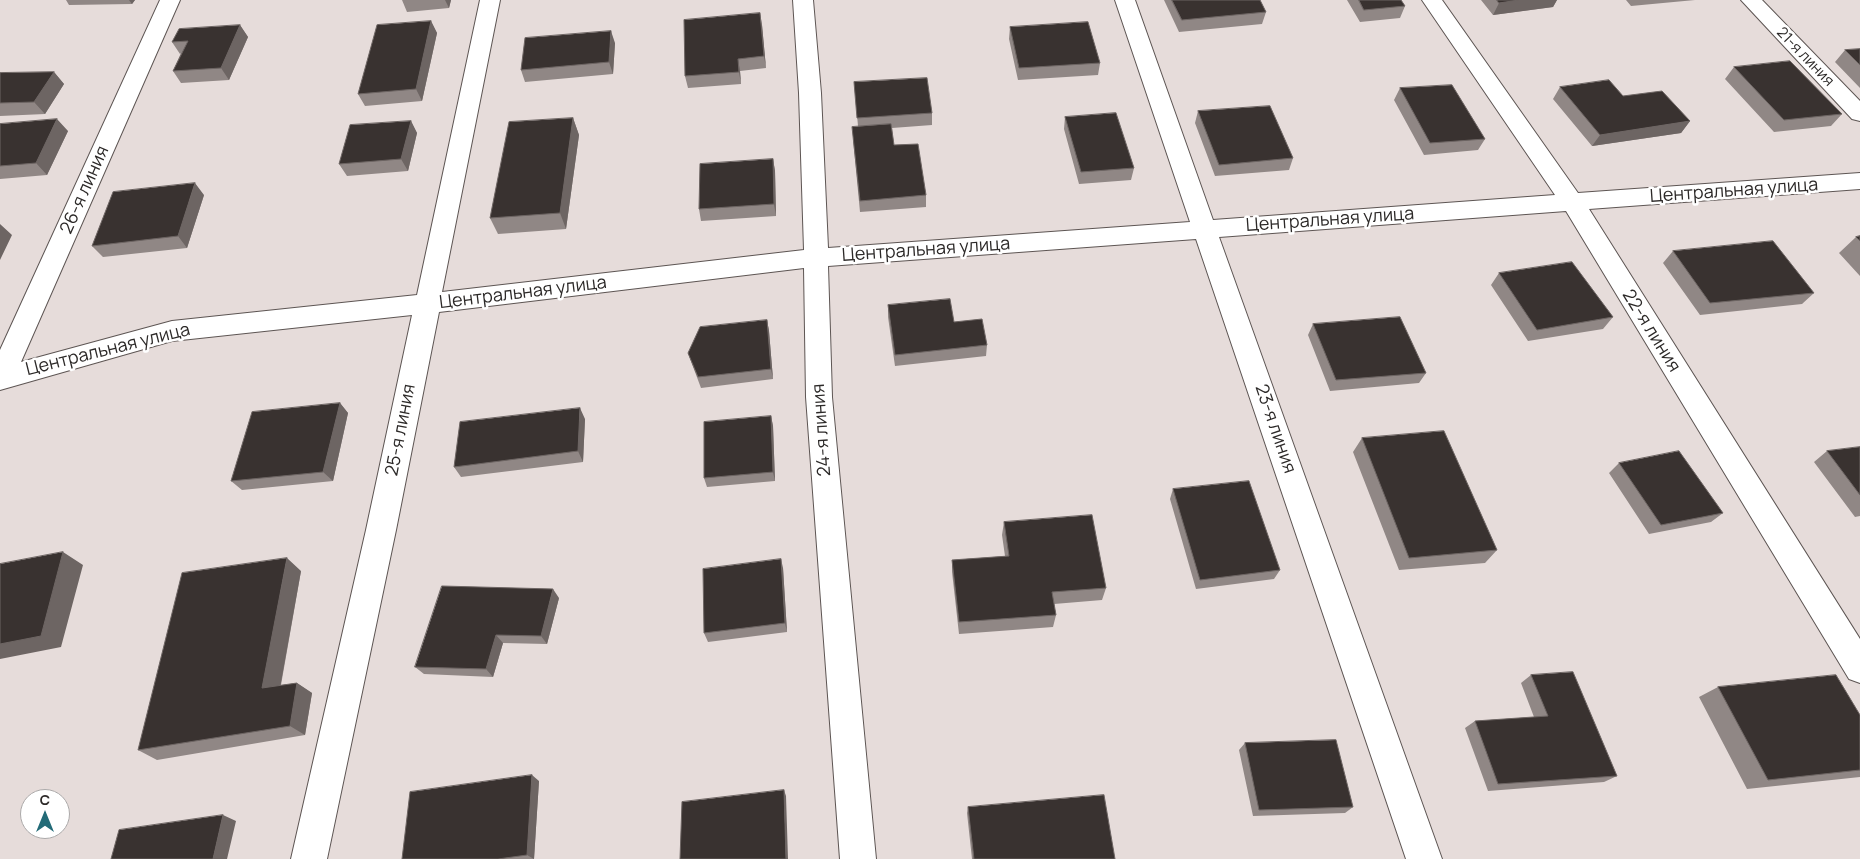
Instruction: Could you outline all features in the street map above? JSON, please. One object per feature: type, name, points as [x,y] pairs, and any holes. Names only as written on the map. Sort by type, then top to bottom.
[{"type":"street","name":"26-я линия","points":[[0,378],[170,0]]},
{"type":"street","name":"25-я линия","points":[[309,859],[381,530],[490,0]]},
{"type":"street","name":"24-я линия","points":[[802,0],[810,93],[819,397],[858,859]]},
{"type":"street","name":"23-я линия","points":[[1125,0],[1424,859]]},
{"type":"street","name":"22-я линия","points":[[1432,0],[1572,202],[1860,668]]},
{"type":"street","name":"21-я линия","points":[[1750,0],[1860,114]]},
{"type":"street","name":"Центральная улица","points":[[0,378],[172,330],[426,304],[816,258],[1860,181]]},
{"type":"building","points":[[1172,0],[1260,0],[1266,12],[1182,20]]},
{"type":"building","points":[[1359,0],[1401,0],[1405,6],[1364,10]]},
{"type":"building","points":[[1497,0],[1519,0],[1499,3]]},
{"type":"building","points":[[760,13],[764,56],[738,59],[739,72],[685,76],[684,20]]},
{"type":"building","points":[[431,21],[416,89],[358,94],[377,25]]},
{"type":"building","points":[[1088,22],[1100,63],[1019,68],[1010,27]]},
{"type":"building","points":[[240,25],[221,68],[173,71],[188,41],[172,42],[179,29]]},
{"type":"building","points":[[611,31],[609,62],[521,70],[525,38]]},
{"type":"building","points":[[1860,49],[1860,65],[1845,50]]},
{"type":"building","points":[[1790,61],[1842,114],[1784,120],[1734,67]]},
{"type":"building","points":[[54,72],[34,102],[0,103],[0,73]]},
{"type":"building","points":[[927,78],[932,113],[857,118],[854,82]]},
{"type":"building","points":[[1609,80],[1623,96],[1662,91],[1690,121],[1600,135],[1560,87]]},
{"type":"building","points":[[1452,85],[1485,139],[1430,143],[1400,88]]},
{"type":"building","points":[[1270,106],[1293,158],[1219,165],[1198,111]]},
{"type":"building","points":[[1116,113],[1134,168],[1081,172],[1065,117]]},
{"type":"building","points":[[573,118],[560,213],[490,218],[509,122]]},
{"type":"building","points":[[57,119],[36,163],[0,166],[0,124]]},
{"type":"building","points":[[411,121],[401,159],[339,164],[350,125]]},
{"type":"building","points":[[891,124],[894,145],[918,144],[926,195],[860,201],[852,127]]},
{"type":"building","points":[[773,159],[774,204],[699,209],[700,164]]},
{"type":"building","points":[[195,183],[178,236],[92,246],[113,192]]},
{"type":"building","points":[[1773,241],[1814,293],[1710,303],[1673,251]]},
{"type":"building","points":[[1572,262],[1613,317],[1537,330],[1499,273]]},
{"type":"building","points":[[950,299],[954,322],[982,319],[987,345],[895,355],[888,305]]},
{"type":"building","points":[[1400,317],[1426,373],[1336,380],[1313,324]]},
{"type":"building","points":[[767,320],[771,369],[698,377],[688,353],[700,327]]},
{"type":"building","points":[[340,403],[323,472],[231,481],[252,412]]},
{"type":"building","points":[[580,408],[578,451],[454,467],[460,422]]},
{"type":"building","points":[[771,416],[773,472],[704,478],[704,422]]},
{"type":"building","points":[[1444,431],[1497,550],[1409,558],[1362,438]]},
{"type":"building","points":[[1860,447],[1860,495],[1827,451]]},
{"type":"building","points":[[1679,451],[1723,513],[1661,525],[1619,463]]},
{"type":"building","points":[[1249,481],[1280,570],[1200,580],[1173,489]]},
{"type":"building","points":[[1092,515],[1106,588],[1052,592],[1056,615],[959,622],[952,560],[1009,556],[1004,522]]},
{"type":"building","points":[[63,552],[41,636],[0,644],[0,564]]},
{"type":"building","points":[[287,558],[262,688],[297,683],[290,726],[138,750],[182,573]]},
{"type":"building","points":[[781,559],[785,623],[704,633],[703,569]]},
{"type":"building","points":[[442,586],[553,589],[541,636],[496,635],[486,669],[415,667]]},
{"type":"building","points":[[1573,672],[1617,776],[1498,784],[1475,721],[1548,716],[1531,675]]},
{"type":"building","points":[[1836,675],[1860,715],[1860,770],[1768,780],[1718,687]]},
{"type":"building","points":[[1336,740],[1353,807],[1259,810],[1245,743]]},
{"type":"building","points":[[532,775],[527,855],[498,859],[402,859],[410,792]]},
{"type":"building","points":[[784,790],[786,859],[680,859],[682,802]]},
{"type":"building","points":[[1104,795],[1115,859],[974,859],[968,807]]},
{"type":"building","points":[[223,815],[213,859],[111,859],[119,830]]}]
